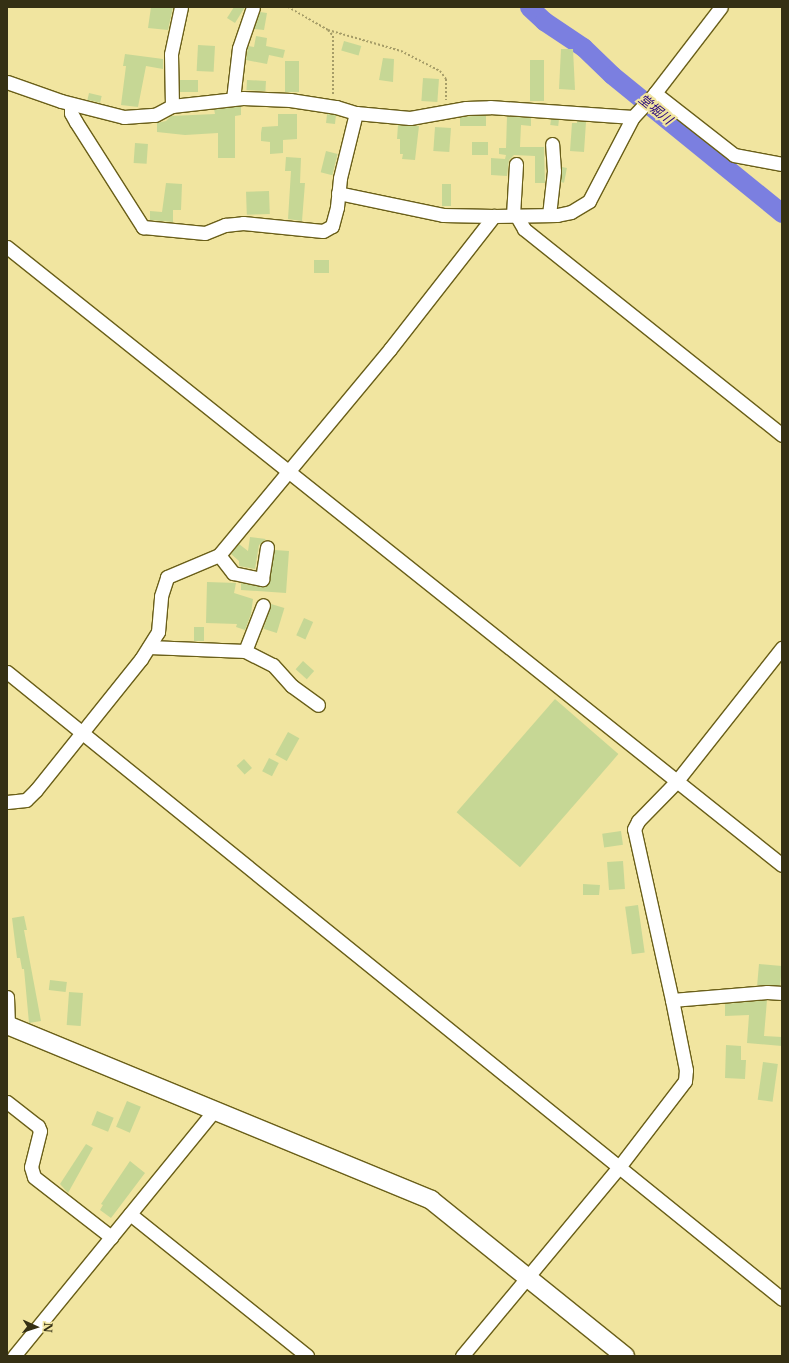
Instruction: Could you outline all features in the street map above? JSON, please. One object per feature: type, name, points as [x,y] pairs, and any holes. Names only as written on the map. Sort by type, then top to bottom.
[{"type":"street","points":[[172,106],[170,54],[181,7]]},
{"type":"street","points":[[233,99],[239,48],[253,7]]},
{"type":"street","points":[[338,193],[438,214],[494,216],[549,215],[571,212],[589,201],[633,117],[655,93],[722,7]]},
{"type":"street","points":[[7,82],[71,104],[103,113],[138,117],[155,115],[172,106],[233,99],[290,100],[331,106],[356,113],[410,118],[446,113],[466,108],[490,107],[633,117]]},
{"type":"street","points":[[655,93],[734,155],[782,164]]},
{"type":"street","points":[[71,104],[71,113],[76,122],[138,222],[147,229],[205,233],[225,225],[243,223],[323,231],[332,226],[356,113]]},
{"type":"street","points":[[549,215],[554,171],[552,144]]},
{"type":"street","points":[[516,164],[515,215],[524,229],[782,435]]},
{"type":"street","points":[[7,802],[17,803],[30,797],[149,647],[158,632],[161,596],[167,577],[219,555],[390,349],[494,216]]},
{"type":"street","points":[[7,247],[782,865]]},
{"type":"street","points":[[219,555],[233,573],[262,579],[267,547]]},
{"type":"street","points":[[245,651],[263,605]]},
{"type":"street","points":[[149,647],[245,651],[273,665],[292,686],[318,705]]},
{"type":"street","points":[[462,1356],[619,1167],[685,1081],[686,1070],[672,1000],[633,836],[638,821],[676,782],[782,648]]},
{"type":"street","points":[[7,672],[80,733],[782,1299]]},
{"type":"street","points":[[672,1000],[782,993]]},
{"type":"street","points":[[7,997],[7,1026],[431,1200],[625,1356]]},
{"type":"street","points":[[7,1102],[38,1126],[40,1131],[31,1167],[34,1177],[111,1237]]},
{"type":"street","points":[[14,1356],[214,1111]]},
{"type":"street","points":[[130,1214],[307,1356]]},
{"type":"path","points":[[288,7],[328,30],[401,51],[440,71],[446,79],[446,113]]},
{"type":"path","points":[[328,30],[335,42],[331,106]]},
{"type":"building","points":[[151,7],[173,7],[168,30],[148,28]]},
{"type":"building","points":[[234,7],[245,7],[235,23],[227,18]]},
{"type":"building","points":[[260,12],[267,13],[264,30],[254,29]]},
{"type":"building","points":[[256,36],[267,38],[266,46],[285,50],[283,58],[269,55],[267,64],[246,60],[248,46],[254,47]]},
{"type":"building","points":[[344,41],[361,46],[359,56],[341,51]]},
{"type":"building","points":[[198,45],[215,46],[214,72],[197,71]]},
{"type":"building","points":[[561,49],[573,49],[575,90],[559,89]]},
{"type":"building","points":[[125,54],[163,59],[163,69],[146,66],[138,107],[121,105],[126,66],[123,66]]},
{"type":"building","points":[[383,58],[394,59],[393,82],[379,80]]},
{"type":"building","points":[[530,60],[544,60],[544,101],[530,101]]},
{"type":"building","points":[[285,61],[299,61],[299,92],[285,92]]},
{"type":"building","points":[[423,78],[439,79],[437,102],[421,101]]},
{"type":"building","points":[[180,80],[198,80],[198,92],[180,92]]},
{"type":"building","points":[[247,80],[266,81],[265,91],[246,90]]},
{"type":"building","points":[[89,93],[102,96],[100,103],[87,100]]},
{"type":"building","points":[[241,106],[241,115],[235,116],[235,158],[218,158],[218,133],[185,135],[157,132],[157,123],[166,121],[171,116],[215,114],[214,109]]},
{"type":"building","points":[[278,114],[297,114],[297,139],[283,140],[283,153],[270,154],[270,142],[261,141],[262,127],[278,126]]},
{"type":"building","points":[[327,114],[336,115],[335,124],[326,123]]},
{"type":"building","points":[[486,115],[486,126],[460,126],[460,117]]},
{"type":"building","points":[[507,116],[531,118],[531,126],[521,125],[520,147],[544,147],[545,183],[535,183],[535,156],[514,155],[509,160],[507,176],[491,175],[491,158],[505,159],[506,155],[499,154],[499,148],[506,148]]},
{"type":"building","points":[[551,119],[559,120],[558,126],[550,125]]},
{"type":"building","points":[[577,121],[586,122],[584,152],[570,151],[572,123],[577,123]]},
{"type":"building","points":[[398,125],[419,126],[415,160],[402,159],[403,154],[400,154],[400,139],[397,139]]},
{"type":"building","points":[[435,127],[451,128],[449,152],[433,151]]},
{"type":"building","points":[[472,142],[488,142],[488,155],[472,155]]},
{"type":"building","points":[[135,143],[148,144],[147,164],[134,163]]},
{"type":"building","points":[[326,151],[338,154],[332,175],[321,172]]},
{"type":"building","points":[[286,157],[301,158],[300,183],[305,183],[302,221],[288,219],[291,171],[285,171]]},
{"type":"building","points":[[562,167],[567,168],[564,183],[559,182]]},
{"type":"building","points":[[166,183],[182,184],[181,210],[173,210],[173,222],[150,220],[150,211],[162,212]]},
{"type":"building","points":[[442,184],[451,184],[451,206],[442,206]]},
{"type":"building","points":[[269,191],[270,214],[247,215],[246,192]]},
{"type":"building","points":[[314,260],[329,260],[329,273],[314,273]]},
{"type":"building","points":[[250,537],[266,539],[259,545],[255,569],[239,566],[239,561],[231,554],[239,544],[248,551]]},
{"type":"building","points":[[275,550],[289,551],[286,593],[241,590],[241,583],[261,587],[268,584]]},
{"type":"building","points":[[207,582],[236,583],[234,593],[253,599],[251,614],[245,630],[236,627],[237,624],[206,623]]},
{"type":"building","points":[[271,604],[284,608],[277,633],[263,629]]},
{"type":"building","points":[[304,618],[313,622],[305,639],[296,635]]},
{"type":"building","points":[[194,627],[204,627],[204,641],[194,641]]},
{"type":"building","points":[[303,661],[314,671],[307,679],[296,669]]},
{"type":"building","points":[[555,699],[618,754],[520,867],[457,812]]},
{"type":"building","points":[[288,732],[299,738],[287,761],[275,755]]},
{"type":"building","points":[[269,758],[279,763],[272,776],[262,771]]},
{"type":"building","points":[[244,759],[252,768],[245,775],[237,766]]},
{"type":"building","points":[[621,831],[623,845],[604,848],[602,834]]},
{"type":"building","points":[[623,861],[625,889],[609,890],[607,862]]},
{"type":"building","points":[[583,884],[600,885],[599,895],[583,895]]},
{"type":"building","points":[[638,905],[645,953],[632,954],[625,907]]},
{"type":"building","points":[[24,916],[27,930],[24,930],[41,1021],[29,1023],[24,969],[22,969],[20,958],[17,958],[12,918]]},
{"type":"building","points":[[759,964],[782,966],[780,987],[757,985]]},
{"type":"building","points":[[50,980],[67,982],[66,992],[49,990]]},
{"type":"building","points":[[69,992],[83,993],[81,1026],[67,1025]]},
{"type":"building","points":[[767,1000],[764,1036],[782,1037],[782,1046],[747,1043],[749,1015],[725,1016],[725,1004]]},
{"type":"building","points":[[726,1045],[741,1046],[741,1060],[746,1060],[745,1079],[725,1078]]},
{"type":"building","points":[[763,1062],[778,1064],[773,1102],[758,1100]]},
{"type":"building","points":[[127,1101],[141,1107],[130,1133],[116,1127]]},
{"type":"building","points":[[97,1111],[114,1118],[108,1132],[91,1125]]},
{"type":"building","points":[[86,1144],[93,1148],[68,1193],[60,1184]]},
{"type":"building","points":[[130,1161],[145,1173],[111,1218],[100,1210],[103,1205],[101,1204]]},
{"type":"waterway","name":"堂堀川","points":[[529,7],[544,21],[583,47],[612,75],[782,213]]}]
